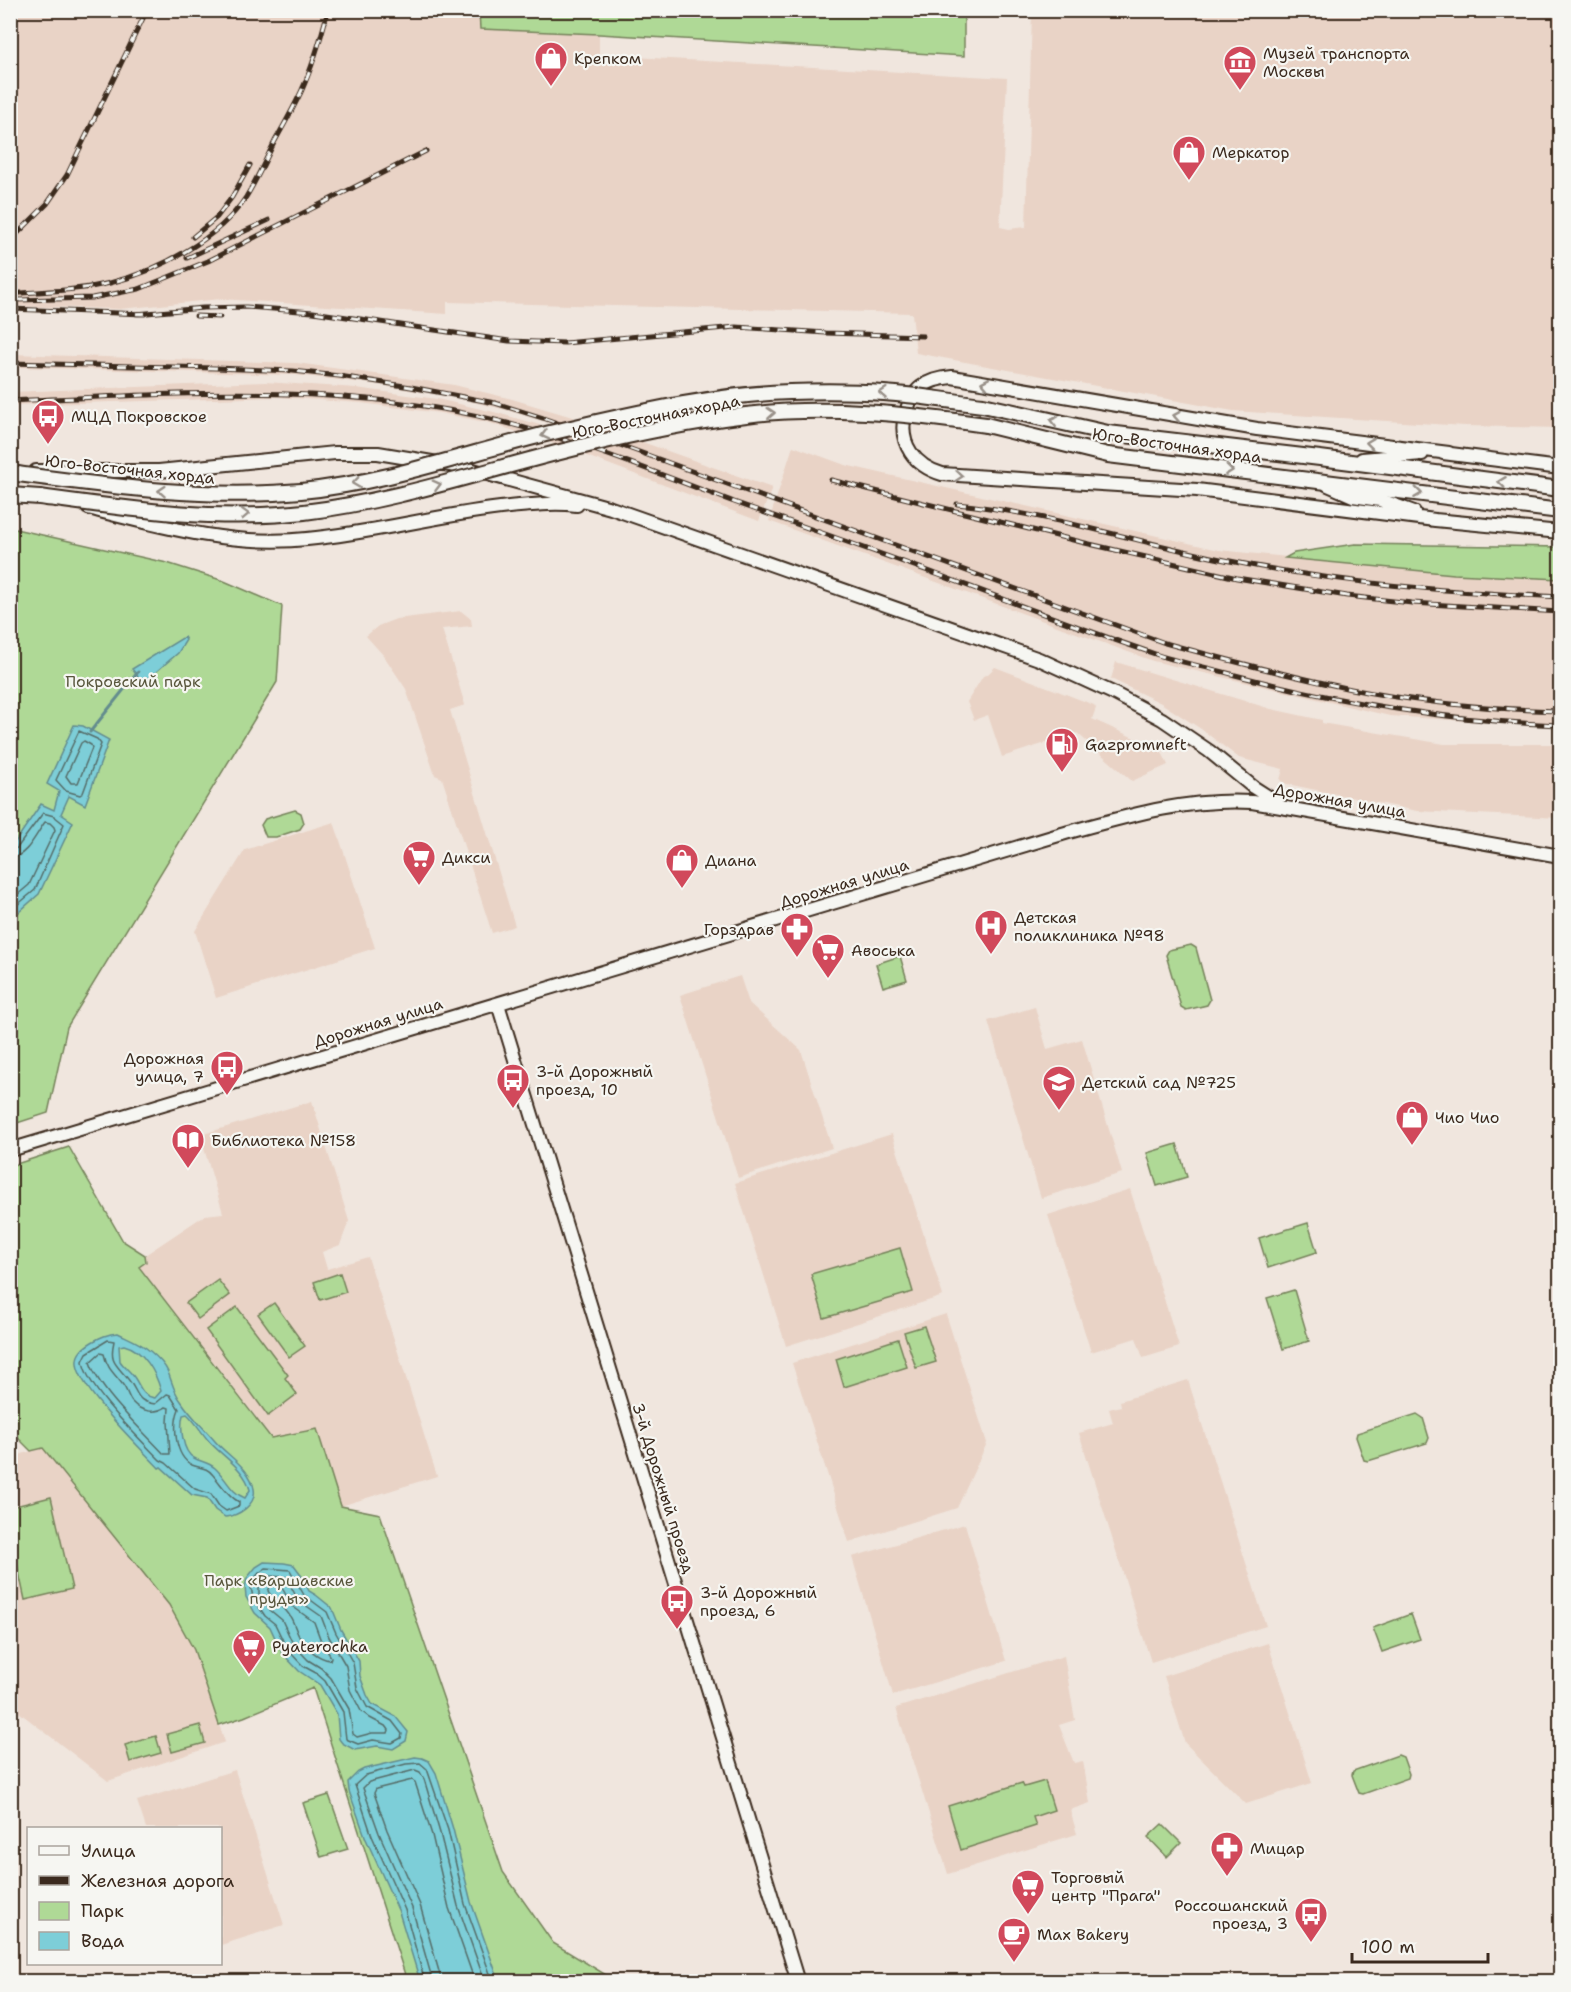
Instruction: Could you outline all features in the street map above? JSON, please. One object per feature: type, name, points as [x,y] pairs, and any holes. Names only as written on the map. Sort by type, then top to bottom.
[{"type":"main road","points":[[1560,468],[1257,429],[952,377],[928,382],[920,388],[908,405],[902,426],[907,444],[916,460],[923,467],[942,474],[1197,490],[1435,520],[1560,532]]},
{"type":"main road","name":"Юго-Восточная хорда","points":[[10,472],[160,492],[222,494],[301,491],[377,480],[569,428],[664,409],[744,396],[788,392],[885,393],[982,405],[1108,433],[1560,489]]},
{"type":"main road","name":"Юго-Восточная хорда","points":[[10,495],[157,513],[218,516],[302,512],[381,500],[576,448],[668,428],[747,415],[846,411],[932,417],[986,425],[1108,454],[1560,511]]},
{"type":"main road","points":[[10,472],[159,471],[335,453],[378,453],[462,467],[611,508],[1039,659],[1113,693],[1162,719],[1209,751],[1268,798],[1288,807]]},
{"type":"main road","points":[[1320,458],[1371,460],[1449,453]]},
{"type":"main road","points":[[1318,481],[1353,496],[1380,500],[1435,520]]},
{"type":"main road","points":[[40,497],[151,524],[224,538],[265,540],[306,539],[481,510],[521,506],[556,503],[611,508]]},
{"type":"main road","points":[[1229,800],[1238,794],[1240,786],[1236,774]]},
{"type":"main road","points":[[1236,774],[1249,789],[1252,802]]},
{"type":"main road","name":"Дорожная улица","points":[[10,1150],[1136,813],[1180,805],[1229,800],[1252,802],[1560,856]]},
{"type":"main road","name":"3-й Дорожный проезд","points":[[498,1004],[798,1982]]},
{"type":"shaded area","points":[[10,11],[479,11],[480,29],[599,34],[599,55],[1007,78],[1000,227],[1009,229],[1026,227],[1032,11],[1560,11],[1560,428],[1465,426],[1233,411],[916,353],[912,313],[447,302],[447,314],[221,299],[120,309],[11,306]]},
{"type":"shaded area","points":[[11,354],[297,363],[454,385],[569,416],[772,488],[759,521],[555,444],[490,423],[440,413],[361,403],[276,397],[11,405],[11,392],[265,382],[356,388],[437,399],[494,412],[575,435],[576,431],[454,397],[373,384],[295,375],[11,367]]},
{"type":"shaded area","points":[[793,446],[845,465],[1219,550],[1454,574],[1560,579],[1560,727],[1390,716],[1153,661],[769,521]]},
{"type":"shaded area","points":[[461,611],[471,619],[472,626],[442,629],[465,705],[450,710],[515,926],[492,933],[442,778],[435,775],[406,689],[384,656],[366,636],[378,626],[396,619]]},
{"type":"shaded area","points":[[1116,662],[1271,709],[1322,720],[1322,723],[1444,744],[1560,744],[1560,818],[1417,811],[1287,784],[1280,780],[1283,769],[1239,758],[1201,729],[1161,703],[1111,679]]},
{"type":"shaded area","points":[[995,667],[1094,705],[1096,708],[1092,719],[1161,750],[1168,765],[1132,781],[1077,733],[1002,757],[988,715],[974,720],[967,702],[983,676]]},
{"type":"shaded area","points":[[334,822],[375,948],[216,998],[195,931],[245,850]]},
{"type":"shaded area","points":[[740,976],[749,1003],[801,1050],[832,1148],[738,1178],[680,995]]},
{"type":"shaded area","name":"Детский сад №725","points":[[1035,1007],[1047,1049],[1082,1039],[1122,1173],[1041,1198],[988,1021]]},
{"type":"shaded area","points":[[312,1101],[349,1221],[340,1245],[322,1252],[327,1269],[368,1257],[437,1476],[341,1506],[317,1429],[272,1438],[139,1266],[146,1262],[145,1255],[205,1215],[223,1213],[200,1135]]},
{"type":"shaded area","points":[[892,1134],[943,1296],[786,1346],[735,1183]]},
{"type":"shaded area","points":[[1130,1189],[1179,1347],[1143,1358],[1136,1338],[1091,1352],[1048,1215]]},
{"type":"shaded area","points":[[946,1314],[987,1443],[957,1508],[849,1542],[792,1363]]},
{"type":"shaded area","points":[[1188,1380],[1266,1626],[1151,1662],[1079,1433],[1113,1423],[1109,1409],[1121,1406],[1120,1401]]},
{"type":"shaded area","points":[[43,1447],[169,1605],[194,1650],[225,1742],[108,1781],[11,1706],[10,1458]]},
{"type":"shaded area","points":[[965,1524],[1006,1661],[893,1695],[852,1557]]},
{"type":"shaded area","points":[[1268,1643],[1312,1783],[1246,1804],[1185,1743],[1164,1676]]},
{"type":"shaded area","points":[[1064,1656],[1075,1720],[1059,1725],[1074,1763],[1083,1761],[1090,1803],[1070,1810],[1077,1834],[948,1874],[896,1708]]},
{"type":"shaded area","points":[[235,1770],[284,1925],[222,1945],[222,1827],[146,1827],[137,1801]]},
{"type":"green space","points":[[479,11],[964,11],[964,56],[480,29]]},
{"type":"green space","name":"Покровский парк","points":[[11,528],[167,563],[224,581],[282,606],[277,682],[67,1027],[48,1113],[11,1125]]},
{"type":"green space","points":[[1355,544],[1560,547],[1560,579],[1454,574],[1285,558],[1294,553]]},
{"type":"green space","points":[[295,810],[301,813],[304,823],[300,829],[276,837],[266,837],[261,825],[265,819]]},
{"type":"green space","points":[[1191,945],[1196,948],[1210,1000],[1207,1005],[1186,1010],[1181,1007],[1166,955],[1169,950]]},
{"type":"green space","points":[[900,956],[907,980],[883,987],[876,964]]},
{"type":"green space","points":[[1177,1144],[1187,1177],[1157,1186],[1147,1153]]},
{"type":"green space","name":"Парк «Варшавские пруды»","points":[[69,1147],[123,1241],[145,1255],[146,1262],[139,1267],[271,1438],[317,1429],[341,1506],[380,1514],[503,1872],[553,1943],[616,1981],[407,1981],[313,1688],[219,1725],[194,1650],[169,1605],[43,1448],[31,1451],[11,1431],[10,1166]]},
{"type":"green space","points":[[1308,1223],[1317,1252],[1268,1268],[1259,1238]]},
{"type":"green space","points":[[900,1248],[913,1292],[824,1318],[811,1274]]},
{"type":"green space","points":[[340,1273],[346,1292],[320,1300],[314,1282]]},
{"type":"green space","points":[[218,1280],[230,1295],[198,1319],[186,1303]]},
{"type":"green space","points":[[1294,1290],[1309,1341],[1283,1349],[1267,1298]]},
{"type":"green space","points":[[274,1303],[305,1346],[289,1357],[258,1314]]},
{"type":"green space","points":[[237,1307],[288,1375],[285,1378],[297,1394],[268,1416],[206,1330]]},
{"type":"green space","points":[[924,1326],[936,1362],[916,1368],[904,1332]]},
{"type":"green space","points":[[898,1339],[907,1367],[844,1387],[836,1359]]},
{"type":"green space","points":[[1417,1414],[1423,1418],[1429,1438],[1427,1443],[1368,1461],[1364,1460],[1356,1437],[1357,1433]]},
{"type":"green space","points":[[51,1497],[72,1589],[25,1600],[11,1536],[11,1507]]},
{"type":"green space","points":[[1411,1614],[1420,1639],[1382,1652],[1373,1628]]},
{"type":"green space","points":[[200,1725],[205,1743],[172,1752],[167,1734]]},
{"type":"green space","points":[[156,1736],[161,1753],[130,1762],[125,1745]]},
{"type":"green space","points":[[1398,1755],[1403,1757],[1409,1774],[1408,1778],[1363,1794],[1359,1793],[1352,1775],[1353,1771]]},
{"type":"green space","points":[[1045,1781],[1054,1810],[1033,1817],[1036,1826],[961,1850],[948,1806],[1022,1783],[1024,1787]]},
{"type":"green space","points":[[329,1795],[348,1849],[321,1857],[303,1803]]},
{"type":"green space","points":[[1162,1824],[1181,1843],[1167,1857],[1148,1837]]},
{"type":"water","points":[[184,637],[186,640],[178,653],[143,683],[132,669]]},
{"type":"water","points":[[74,725],[83,726],[109,740],[85,805],[69,796],[61,814],[73,822],[39,894],[11,919],[11,848],[41,804],[54,810],[59,791],[47,784]]},
{"type":"water","points":[[118,1333],[139,1343],[158,1358],[167,1369],[177,1394],[188,1411],[248,1475],[252,1481],[254,1495],[246,1509],[225,1517],[215,1510],[207,1498],[192,1495],[161,1467],[159,1468],[125,1433],[88,1387],[80,1374],[78,1356],[89,1344],[101,1337]],"holes":[[[124,1345],[138,1352],[148,1363],[161,1391],[155,1398],[144,1393],[120,1361],[119,1346]],[[187,1414],[213,1446],[243,1475],[250,1490],[245,1498],[232,1489],[210,1464],[190,1455],[184,1445],[182,1432],[183,1415]]]},
{"type":"water","points":[[264,1562],[294,1565],[309,1591],[332,1608],[341,1630],[359,1661],[360,1676],[372,1704],[395,1716],[408,1732],[406,1741],[393,1749],[377,1746],[355,1750],[342,1743],[339,1739],[337,1714],[320,1685],[299,1671],[282,1653],[270,1627],[255,1613],[246,1597],[247,1578],[256,1567]]},
{"type":"water","points":[[415,1757],[429,1761],[436,1773],[471,1902],[499,1981],[420,1981],[399,1912],[366,1839],[348,1782],[364,1769]]},
{"type":"waterway","points":[[90,732],[138,672]]},
{"type":"railway","points":[[10,241],[47,204],[67,175],[147,10]]},
{"type":"railway","points":[[10,294],[86,288],[129,278],[167,262],[204,240],[220,226],[246,197],[298,98],[313,62],[328,10]]},
{"type":"railway","points":[[19,300],[92,298],[139,289],[208,261],[426,151]]},
{"type":"railway","points":[[193,237],[217,217],[232,197],[250,165]]},
{"type":"railway","points":[[187,258],[269,220]]},
{"type":"railway","points":[[136,314],[246,307],[313,312],[509,341],[565,343],[736,327],[923,336]]},
{"type":"railway","points":[[10,309],[145,314]]},
{"type":"railway","points":[[196,316],[220,317]]},
{"type":"railway","points":[[10,363],[293,371],[411,387],[495,403],[606,440],[1165,643],[1235,662],[1377,694],[1508,709],[1560,711]]},
{"type":"railway","points":[[10,401],[256,393],[317,395],[439,408],[529,429],[588,448],[1167,658],[1315,694],[1396,709],[1437,715],[1560,725]]},
{"type":"railway","points":[[831,480],[1237,578],[1347,596],[1412,603],[1560,612]]},
{"type":"railway","points":[[957,504],[1025,514],[1192,553],[1308,575],[1434,589],[1560,597]]},
{"type":"place","name":"Крепком","points":[[551,87]]},
{"type":"place","name":"Музей транспорта Москвы","points":[[1240,91]]},
{"type":"place","name":"Меркатор","points":[[1189,181]]},
{"type":"place","name":"МЦД Покровское","points":[[48,445]]},
{"type":"place","name":"Gazpromneft","points":[[1062,773]]},
{"type":"place","name":"Дикси","points":[[419,886]]},
{"type":"place","name":"Диана","points":[[682,889]]},
{"type":"place","name":"Детская поликлиника №98","points":[[991,955]]},
{"type":"place","name":"Горздрав","points":[[797,958]]},
{"type":"place","name":"Авоська","points":[[828,979]]},
{"type":"place","name":"Дорожная улица, 7","points":[[227,1096]]},
{"type":"place","name":"3-й Дорожный проезд, 10","points":[[513,1109]]},
{"type":"place","name":"Детский сад №725","points":[[1059,1111]]},
{"type":"place","name":"Чио Чио","points":[[1412,1146]]},
{"type":"place","name":"Библиотека №158","points":[[188,1169]]},
{"type":"place","name":"3-й Дорожный проезд, 6","points":[[677,1630]]},
{"type":"place","name":"Pyaterochka","points":[[249,1675]]},
{"type":"place","name":"Мицар","points":[[1227,1877]]},
{"type":"place","name":"Торговый центр \"Прага\"","points":[[1028,1915]]},
{"type":"place","name":"Россошанский проезд, 3","points":[[1311,1943]]},
{"type":"place","name":"Max Bakery","points":[[1014,1963]]}]
